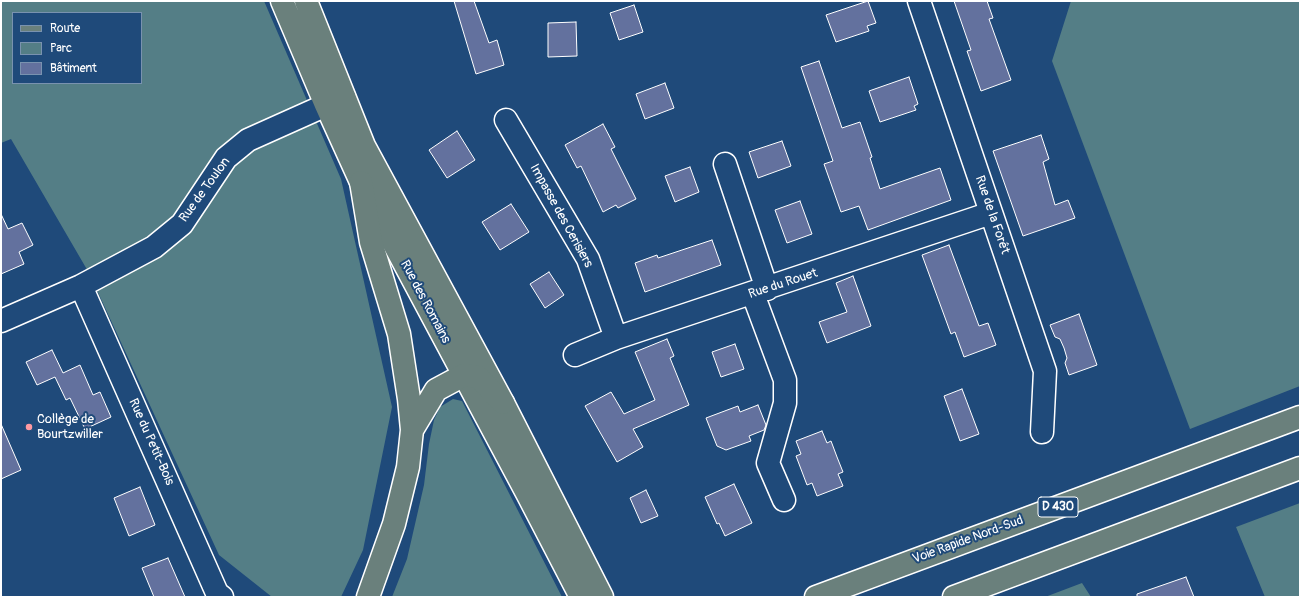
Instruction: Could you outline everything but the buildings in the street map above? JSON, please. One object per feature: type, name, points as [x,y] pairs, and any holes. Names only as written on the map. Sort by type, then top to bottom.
[{"type":"main road","name":"Rue des Romains","points":[[282,1],[335,101],[364,146],[503,403],[590,593]]},
{"type":"main road","name":"Rue des Romains","points":[[306,1],[335,101],[361,182],[464,375],[590,593]]},
{"type":"main road","points":[[361,182],[371,242],[399,334],[412,430],[408,467],[394,524],[368,597]]},
{"type":"main road","points":[[412,430],[436,390],[464,375],[478,377],[503,403]]},
{"type":"main road","name":"Voie Rapide Nord-Sud","points":[[816,597],[1300,417]]},
{"type":"main road","points":[[954,597],[1300,468]]},
{"type":"street","name":"Rue de la Forêt","points":[[919,1],[1046,372],[1042,432]]},
{"type":"street","name":"Rue de Toulon","points":[[1,321],[81,286],[154,247],[182,224],[226,158],[248,140],[335,101]]},
{"type":"street","name":"Impasse des Cerisiers","points":[[506,120],[588,259],[616,338]]},
{"type":"street","points":[[725,164],[785,380],[785,403],[768,462],[784,500]]},
{"type":"street","name":"Rue du Rouet","points":[[575,355],[616,338],[991,213]]},
{"type":"street","name":"Rue du Petit-Bois","points":[[81,286],[217,593],[222,597]]},
{"type":"green space","points":[[1,1],[264,1],[341,179],[392,407],[363,550],[341,597],[272,597],[219,555],[89,273],[11,139],[1,143]]},
{"type":"green space","points":[[1071,1],[1300,1],[1300,386],[1190,429],[1052,61]]},
{"type":"green space","points":[[453,399],[462,401],[562,597],[392,597],[407,559],[424,485],[429,444],[434,420],[440,407]]},
{"type":"green space","points":[[1300,503],[1300,597],[1265,597],[1236,527]]},
{"type":"green space","points":[[1082,583],[1091,597],[1045,597]]},
{"type":"place","name":"Collège de Bourtzwiller","points":[[29,427]]}]
